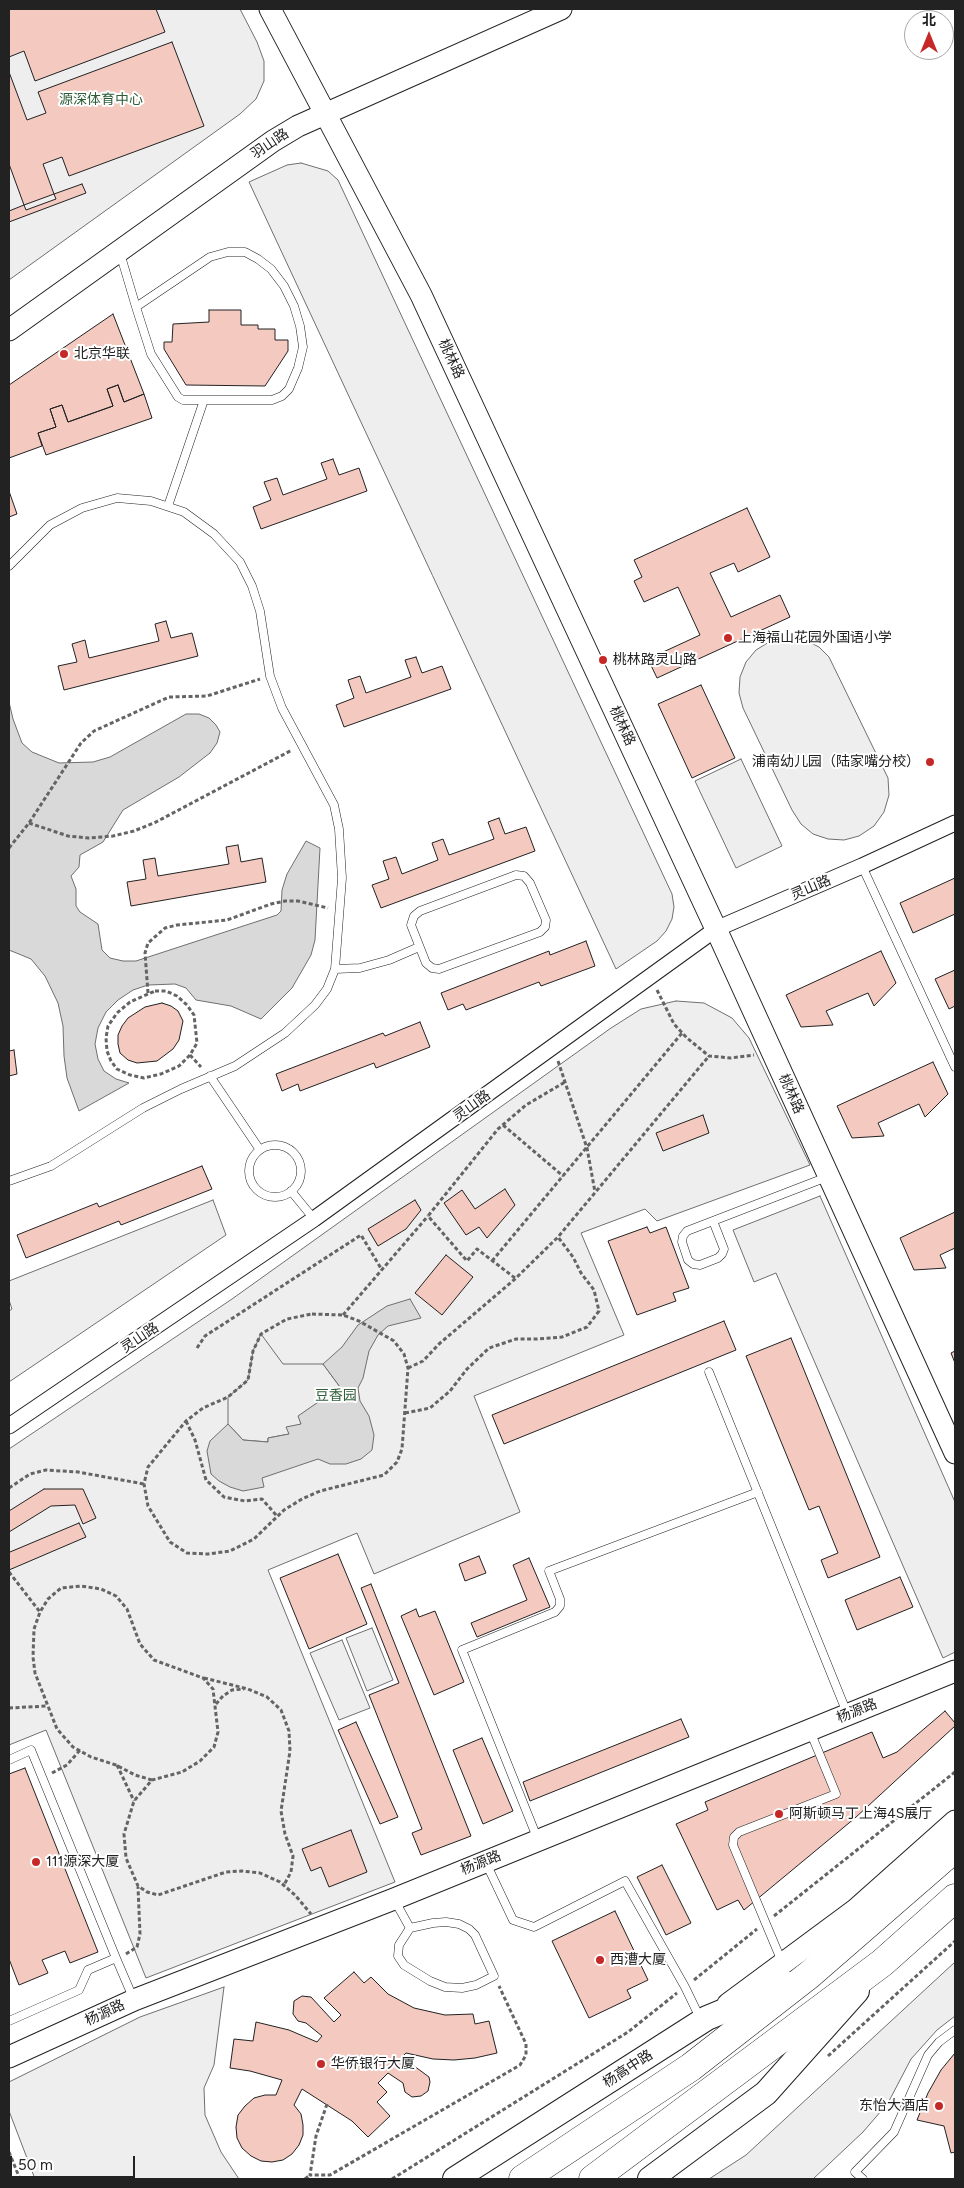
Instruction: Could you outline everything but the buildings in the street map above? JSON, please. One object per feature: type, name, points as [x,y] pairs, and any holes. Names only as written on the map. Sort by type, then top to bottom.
[{"type":"highway","name":"杨高中路","points":[[523,2179],[691,2066],[809,1976],[955,1848]]},
{"type":"highway","points":[[592,2179],[882,1963],[955,1898]]},
{"type":"main road","points":[[650,2179],[766,2093],[882,1963]]},
{"type":"main road","name":"杨高中路","points":[[455,2179],[704,2020],[809,1976]]},
{"type":"street","name":"桃林路","points":[[270,9],[421,295],[829,1176],[950,1430],[955,1453]]},
{"type":"street","name":"羽山路","points":[[9,330],[273,140],[324,112],[561,9]]},
{"type":"street","name":"灵山路","points":[[9,1426],[314,1220],[716,929],[862,866],[955,823]]},
{"type":"street","name":"杨源路","points":[[9,2057],[134,2000],[394,1899],[955,1671]]},
{"type":"street","points":[[704,2020],[855,1910],[955,1821]]},
{"type":"lane","points":[[119,250],[136,307],[152,354],[173,392],[184,400],[272,400],[282,396],[289,388],[298,368],[303,347],[300,326],[294,306],[284,286],[271,269],[245,252],[228,252],[210,257],[136,307]]},
{"type":"lane","points":[[168,506],[204,400]]},
{"type":"lane","points":[[9,566],[50,525],[82,508],[117,498],[151,501],[168,506],[184,512],[214,534],[240,562],[252,586],[260,611],[270,676],[282,708],[334,805],[339,829],[342,878],[335,969],[327,989],[315,1004],[285,1033],[234,1066],[143,1108],[50,1166],[9,1182]]},
{"type":"lane","points":[[862,866],[955,1067]]},
{"type":"lane","points":[[516,875],[524,876],[530,883],[546,920],[545,927],[540,932],[439,969],[432,968],[426,963],[420,947],[411,924],[414,916],[420,911],[516,875]]},
{"type":"lane","points":[[335,969],[360,968],[389,960],[420,947]]},
{"type":"lane","points":[[210,1076],[260,1150]]},
{"type":"lane","points":[[276,1145],[292,1152],[298,1159],[300,1176],[297,1184],[291,1191],[275,1196],[260,1192],[254,1186],[250,1179],[250,1163],[260,1150],[276,1145]]},
{"type":"lane","points":[[713,1221],[724,1249],[722,1254],[718,1258],[700,1265],[693,1264],[688,1260],[682,1242],[683,1236],[688,1231],[713,1221],[829,1176]]},
{"type":"lane","points":[[291,1191],[314,1220]]},
{"type":"lane","points":[[709,1372],[848,1714]]},
{"type":"lane","points":[[538,1840],[462,1650],[555,1612],[560,1606],[560,1599],[549,1571],[758,1492]]},
{"type":"lane","points":[[782,1964],[733,1845],[734,1837],[739,1832],[836,1794],[809,1730]]},
{"type":"lane","points":[[9,1760],[31,1750],[134,2000]]},
{"type":"lane","points":[[485,1861],[513,1920],[534,1926],[625,1881],[704,2020]]},
{"type":"lane","points":[[394,1899],[410,1928]]},
{"type":"lane","points":[[446,1922],[469,1928],[475,1935],[494,1976],[476,1985],[462,1988],[445,1987],[430,1981],[404,1966],[398,1956],[399,1945],[410,1928],[446,1922]]},
{"type":"lane","points":[[9,2021],[79,1990],[88,1970],[116,1958]]},
{"type":"lane","points":[[863,2179],[855,2172],[894,2132],[928,2055],[955,2030]]},
{"type":"path","points":[[9,848],[29,823],[71,756],[94,731],[169,697],[207,696],[270,676]]},
{"type":"path","points":[[29,823],[68,836],[89,838],[113,836],[134,831],[156,822],[301,745]]},
{"type":"path","points":[[148,993],[145,953],[148,943],[165,928],[227,920],[277,902],[298,901],[321,906]]},
{"type":"path","points":[[652,976],[674,1024],[709,1056],[731,1058],[772,1052]]},
{"type":"path","points":[[166,992],[177,996],[194,1015],[197,1042],[190,1055],[179,1066],[161,1074],[144,1078],[130,1075],[117,1069],[111,1062],[107,1051],[106,1038],[108,1026],[117,1013],[130,1002],[148,993],[166,992]]},
{"type":"path","points":[[492,1261],[682,1033]]},
{"type":"path","points":[[553,1046],[586,1148],[595,1193]]},
{"type":"path","points":[[190,1055],[210,1076]]},
{"type":"path","points":[[408,1368],[423,1361],[439,1344],[515,1279],[558,1237],[709,1056]]},
{"type":"path","points":[[343,1315],[503,1125],[526,1105],[565,1082]]},
{"type":"path","points":[[503,1125],[563,1176]]},
{"type":"path","points":[[428,1216],[467,1261],[477,1249],[515,1279]]},
{"type":"path","points":[[197,1348],[205,1336],[360,1235],[382,1270]]},
{"type":"path","points":[[405,1413],[430,1408],[450,1391],[489,1348],[516,1339],[537,1340],[562,1337],[587,1327],[599,1311],[594,1290],[558,1237]]},
{"type":"path","points":[[312,1314],[343,1315],[359,1321],[394,1341],[404,1354],[408,1368],[405,1413],[402,1449],[397,1462],[384,1475],[320,1491],[296,1503],[277,1516],[254,1539],[230,1551],[208,1554],[187,1553],[170,1542],[148,1506],[144,1484],[148,1467],[186,1421],[204,1408],[228,1398],[248,1380],[253,1351],[261,1334],[288,1319],[312,1314]]},
{"type":"path","points":[[186,1421],[195,1440],[206,1480],[224,1498],[246,1501],[262,1499],[277,1516]]},
{"type":"path","points":[[9,1488],[30,1474],[46,1470],[78,1472],[144,1484]]},
{"type":"path","points":[[9,1572],[40,1612]]},
{"type":"path","points":[[203,1678],[212,1689],[216,1705],[218,1732],[214,1747],[200,1761],[182,1772],[152,1780],[134,1775],[116,1765],[91,1757],[73,1747],[57,1729],[35,1673],[33,1657],[34,1629],[40,1612],[48,1599],[61,1588],[81,1586],[101,1589],[116,1596],[127,1609],[140,1644],[154,1660],[203,1678],[248,1689],[267,1697],[281,1710],[289,1731],[290,1751],[281,1811],[285,1834],[293,1856],[291,1872],[284,1885]]},
{"type":"path","points":[[216,1705],[223,1696],[232,1690],[248,1689]]},
{"type":"path","points":[[9,1707],[47,1706]]},
{"type":"path","points":[[42,1776],[56,1772],[66,1765],[80,1750]]},
{"type":"path","points":[[116,1765],[134,1801]]},
{"type":"path","points":[[116,1958],[130,1953],[137,1947],[140,1934],[138,1886],[126,1858],[124,1834],[134,1801],[152,1780]]},
{"type":"path","points":[[138,1886],[147,1892],[158,1895],[226,1872],[260,1873],[284,1885],[322,1927]]},
{"type":"path","points":[[304,2179],[310,2175],[330,2175],[520,2065],[526,2055],[526,2044],[494,1976]]},
{"type":"path","points":[[310,2175],[316,2136],[327,2104]]},
{"type":"path","points":[[9,2152],[20,2179]]},
{"type":"green space","name":"源深体育中心","points":[[9,9],[240,9],[257,42],[264,61],[264,81],[256,99],[240,114],[9,280]]},
{"type":"green space","points":[[301,163],[328,171],[338,180],[672,894],[674,907],[672,919],[666,931],[657,941],[616,969],[249,182],[287,165]]},
{"type":"green space","points":[[786,637],[803,639],[819,647],[829,657],[888,778],[889,795],[884,812],[874,826],[859,836],[844,840],[828,839],[813,834],[801,824],[792,810],[743,708],[739,693],[740,677],[746,662],[756,650],[769,642]]},
{"type":"green space","points":[[741,759],[782,846],[736,868],[695,781]]},
{"type":"green space","name":"豆香园","points":[[676,1001],[704,1003],[732,1018],[749,1038],[810,1165],[657,1221],[645,1209],[581,1233],[624,1335],[474,1396],[520,1512],[374,1574],[357,1533],[268,1570],[395,1882],[146,1978],[46,1730],[9,1745],[9,1449],[232,1299],[611,1028],[641,1009]]},
{"type":"green space","points":[[820,1196],[955,1502],[955,1652],[943,1658],[776,1273],[754,1282],[733,1230]]},
{"type":"green space","points":[[213,1200],[226,1235],[9,1382],[9,1311],[12,1309],[9,1300],[9,1281]]},
{"type":"green space","points":[[372,1628],[393,1680],[367,1691],[346,1638]]},
{"type":"green space","points":[[342,1640],[370,1708],[339,1720],[310,1653]]},
{"type":"green space","points":[[955,1962],[955,2016],[937,2030],[911,2059],[888,2103],[863,2132],[813,2179],[709,2179],[746,2155]]},
{"type":"green space","points":[[224,1987],[214,2065],[204,2088],[205,2115],[221,2152],[239,2179],[35,2179],[9,2111],[9,2082],[140,2017]]},
{"type":"shaded area","points":[[9,702],[22,743],[32,752],[59,763],[93,762],[110,757],[186,714],[199,714],[209,718],[220,732],[217,743],[210,753],[179,777],[123,810],[103,842],[80,855],[79,867],[71,876],[76,889],[76,906],[80,912],[98,924],[102,950],[110,958],[136,961],[277,915],[281,911],[282,890],[287,874],[306,841],[320,848],[315,940],[311,955],[292,988],[261,1019],[231,1006],[196,1000],[186,988],[175,984],[148,985],[133,990],[118,1000],[106,1012],[98,1028],[95,1044],[98,1059],[104,1071],[116,1079],[129,1083],[79,1111],[67,1078],[63,1026],[58,1003],[45,976],[31,959],[9,950]]},
{"type":"shaded area","points":[[410,1299],[421,1318],[388,1326],[378,1335],[369,1351],[363,1378],[358,1388],[360,1401],[369,1416],[374,1435],[372,1450],[361,1459],[346,1464],[330,1464],[318,1459],[262,1478],[264,1487],[243,1491],[230,1487],[211,1474],[207,1451],[210,1441],[228,1424],[243,1440],[268,1442],[268,1438],[289,1434],[286,1427],[301,1424],[298,1416],[340,1387],[323,1364],[342,1347],[358,1325],[387,1306]]},
{"type":"shaded area","points":[[261,1334],[283,1364],[323,1364],[340,1387],[299,1416],[301,1424],[289,1434],[268,1438],[268,1442],[243,1440],[228,1424],[228,1397],[248,1380],[253,1351]]},
{"type":"place","name":"北京华联","points":[[64,354]]},
{"type":"place","name":"上海福山花园外国语小学","points":[[728,638]]},
{"type":"place","name":"桃林路灵山路","points":[[603,660]]},
{"type":"place","name":"浦南幼儿园（陆家嘴分校）","points":[[930,762]]},
{"type":"place","name":"阿斯顿马丁上海4S展厅","points":[[779,1814]]},
{"type":"place","name":"111源深大厦","points":[[36,1862]]},
{"type":"place","name":"西漕大厦","points":[[600,1960]]},
{"type":"place","name":"华侨银行大厦","points":[[321,2064]]},
{"type":"place","name":"东怡大酒店","points":[[939,2106]]}]
